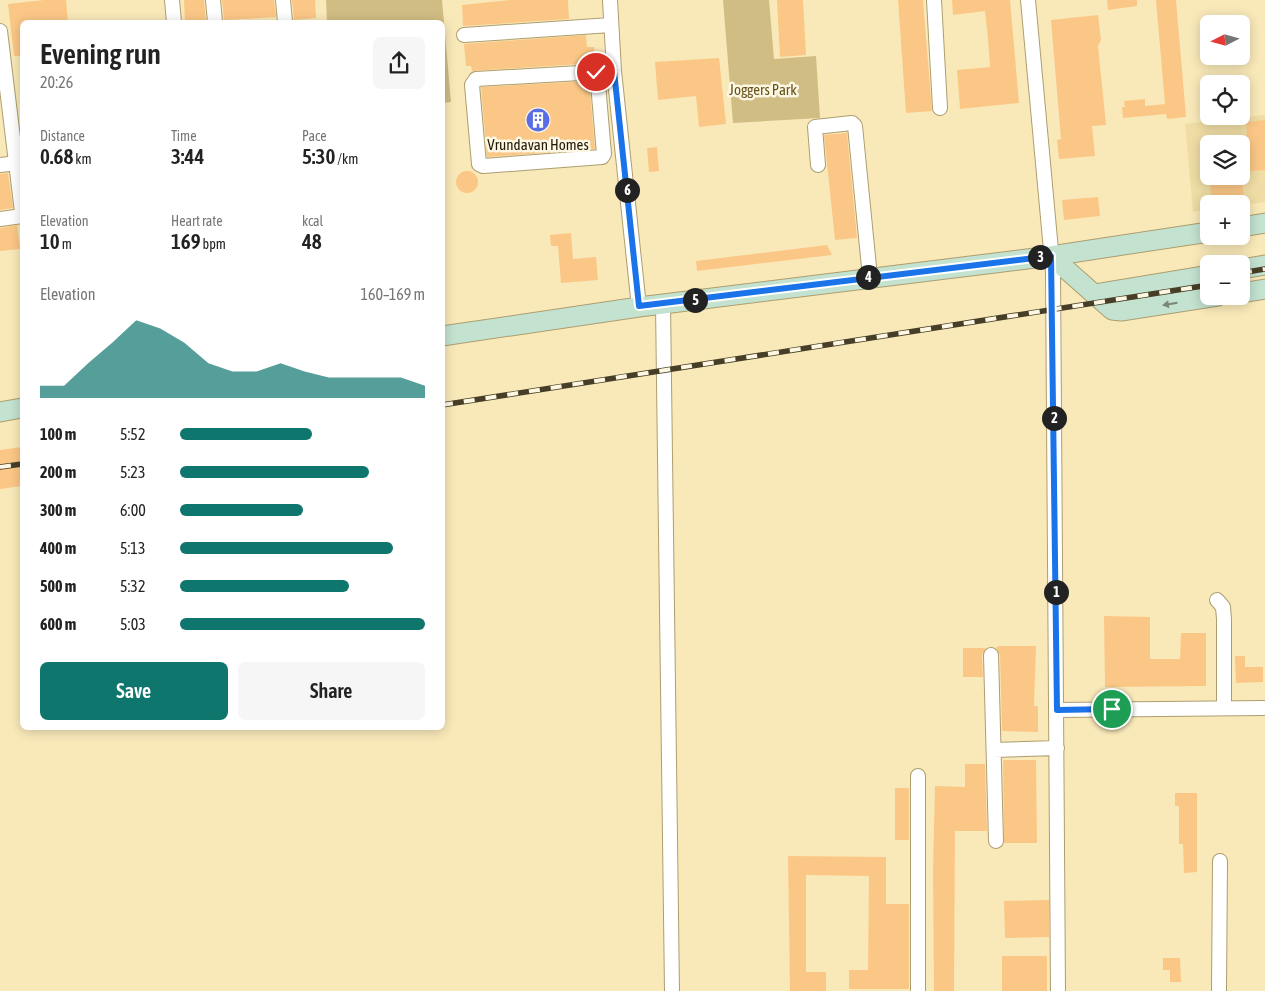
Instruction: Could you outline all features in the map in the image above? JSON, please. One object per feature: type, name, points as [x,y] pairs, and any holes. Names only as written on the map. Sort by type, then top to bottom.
[{"type":"street","points":[[172,0],[174,20]]},
{"type":"street","points":[[213,0],[215,20]]},
{"type":"street","points":[[283,0],[285,20]]},
{"type":"street","points":[[610,0],[614,71],[639,306]]},
{"type":"street","points":[[934,0],[940,108]]},
{"type":"street","points":[[1028,0],[1051,256],[1057,710],[1058,991]]},
{"type":"street","points":[[464,35],[611,25]]},
{"type":"street","points":[[0,31],[3,74],[20,196]]},
{"type":"street","points":[[596,72],[604,154],[599,158],[484,166],[478,160],[473,80],[596,72],[614,71]]},
{"type":"street","points":[[818,165],[815,128],[819,125],[852,123],[855,126],[870,277]]},
{"type":"street","points":[[603,140],[621,138]]},
{"type":"street","points":[[0,165],[16,163]]},
{"type":"street","points":[[0,219],[20,216]]},
{"type":"street","points":[[1250,226],[1265,223]]},
{"type":"street","points":[[445,336],[639,306],[1051,256],[1200,233]]},
{"type":"street","points":[[1051,256],[1112,310],[1121,311],[1200,299]]},
{"type":"street","points":[[1250,268],[1265,265]]},
{"type":"street","points":[[1094,294],[1200,276]]},
{"type":"street","points":[[1250,292],[1265,289]]},
{"type":"street","points":[[663,304],[672,991]]},
{"type":"street","points":[[0,412],[20,408]]},
{"type":"street","points":[[1217,600],[1223,607],[1224,619],[1224,708]]},
{"type":"street","points":[[992,655],[996,841]]},
{"type":"street","points":[[1057,710],[1265,708]]},
{"type":"street","points":[[994,750],[1056,748]]},
{"type":"street","points":[[918,776],[918,991]]},
{"type":"street","points":[[1218,991],[1220,861]]},
{"type":"shaded area","points":[[1265,115],[1265,202],[1250,204],[1250,195],[1200,195],[1200,211],[1193,212],[1185,124],[1200,122],[1200,125],[1250,125],[1250,117]]},
{"type":"green space","points":[[326,0],[442,0],[444,20],[327,20]]},
{"type":"green space","name":"Joggers Park","points":[[723,0],[769,0],[774,59],[816,56],[820,118],[733,123]]},
{"type":"green space","points":[[445,34],[451,102],[445,103]]},
{"type":"building","points":[[44,0],[66,0],[68,20],[20,20],[20,56],[14,56],[8,4]]},
{"type":"building","points":[[184,0],[204,0],[206,20],[185,20]]},
{"type":"building","points":[[222,0],[274,0],[276,17],[224,20]]},
{"type":"building","points":[[292,0],[315,0],[316,18],[294,20]]},
{"type":"building","points":[[511,0],[568,0],[569,19],[463,26],[462,5]]},
{"type":"building","points":[[777,0],[803,0],[806,55],[780,57]]},
{"type":"building","points":[[898,0],[923,0],[932,111],[906,113]]},
{"type":"building","points":[[952,0],[1010,0],[1019,103],[960,109],[957,70],[990,67],[988,39],[985,11],[953,15]]},
{"type":"building","points":[[1107,0],[1137,0],[1137,6],[1108,10]]},
{"type":"building","points":[[1156,0],[1176,0],[1186,117],[1167,119],[1166,114],[1123,118],[1122,107],[1125,107],[1124,101],[1145,99],[1145,106],[1165,104]]},
{"type":"building","points":[[1098,15],[1101,40],[1098,46],[1106,125],[1092,126],[1095,156],[1059,159],[1057,140],[1061,139],[1051,20]]},
{"type":"building","points":[[586,35],[587,47],[594,47],[596,63],[472,71],[471,66],[466,66],[464,44]]},
{"type":"building","points":[[719,58],[726,124],[699,127],[696,96],[658,100],[655,62]]},
{"type":"building","name":"Vrundavan Homes","points":[[589,81],[595,149],[487,157],[481,87]]},
{"type":"building","points":[[1265,120],[1265,170],[1250,171],[1250,135],[1247,135],[1246,125],[1250,125],[1250,122]]},
{"type":"building","points":[[847,133],[857,238],[835,240],[824,135]]},
{"type":"building","points":[[657,147],[659,171],[649,172],[647,148]]},
{"type":"building","points":[[467,171],[475,174],[478,182],[475,190],[467,193],[459,190],[456,182],[459,174]]},
{"type":"building","points":[[8,173],[13,208],[0,210],[0,174]]},
{"type":"building","points":[[1210,185],[1243,185],[1244,195],[1211,195]]},
{"type":"building","points":[[1098,197],[1100,216],[1064,220],[1062,200]]},
{"type":"building","points":[[17,225],[20,249],[0,251],[0,228]]},
{"type":"building","points":[[571,233],[573,259],[596,257],[598,280],[561,283],[558,246],[551,246],[550,235]]},
{"type":"building","points":[[827,245],[832,255],[697,271],[696,261]]},
{"type":"building","points":[[20,447],[20,486],[0,489],[0,450]]},
{"type":"building","points":[[1104,616],[1150,617],[1150,659],[1180,659],[1181,633],[1206,633],[1206,686],[1105,687]]},
{"type":"building","points":[[998,646],[1036,646],[1034,706],[1038,706],[1038,732],[1002,731],[1000,655],[996,648]]},
{"type":"building","points":[[963,648],[986,648],[982,655],[983,677],[963,677]]},
{"type":"building","points":[[1235,656],[1245,656],[1245,667],[1263,667],[1263,682],[1236,683]]},
{"type":"building","points":[[1003,760],[1036,760],[1037,843],[1004,843]]},
{"type":"building","points":[[965,764],[985,764],[987,831],[955,831],[954,991],[934,991],[933,870],[935,786],[965,787]]},
{"type":"building","points":[[895,788],[909,788],[909,840],[895,840]]},
{"type":"building","points":[[1175,793],[1197,793],[1197,872],[1184,873],[1183,844],[1179,844],[1179,806],[1175,806]]},
{"type":"building","points":[[788,856],[886,857],[886,904],[909,904],[909,989],[849,989],[849,970],[868,970],[869,876],[806,875],[806,972],[826,972],[826,991],[790,991]]},
{"type":"building","points":[[1049,900],[1049,937],[1005,938],[1004,901]]},
{"type":"building","points":[[1002,956],[1047,956],[1047,991],[1002,991]]},
{"type":"building","points":[[1163,958],[1180,958],[1181,982],[1170,982],[1170,970],[1163,970]]},
{"type":"railway","points":[[1250,272],[1265,269]]},
{"type":"railway","points":[[445,405],[1200,286]]},
{"type":"railway","points":[[0,467],[20,464]]},
{"type":"place","name":"Vrundavan Homes","points":[[538,120]]},
{"type":"route","points":[[596,72],[614,71],[639,306],[1051,256],[1057,710],[1112,709]]}]
